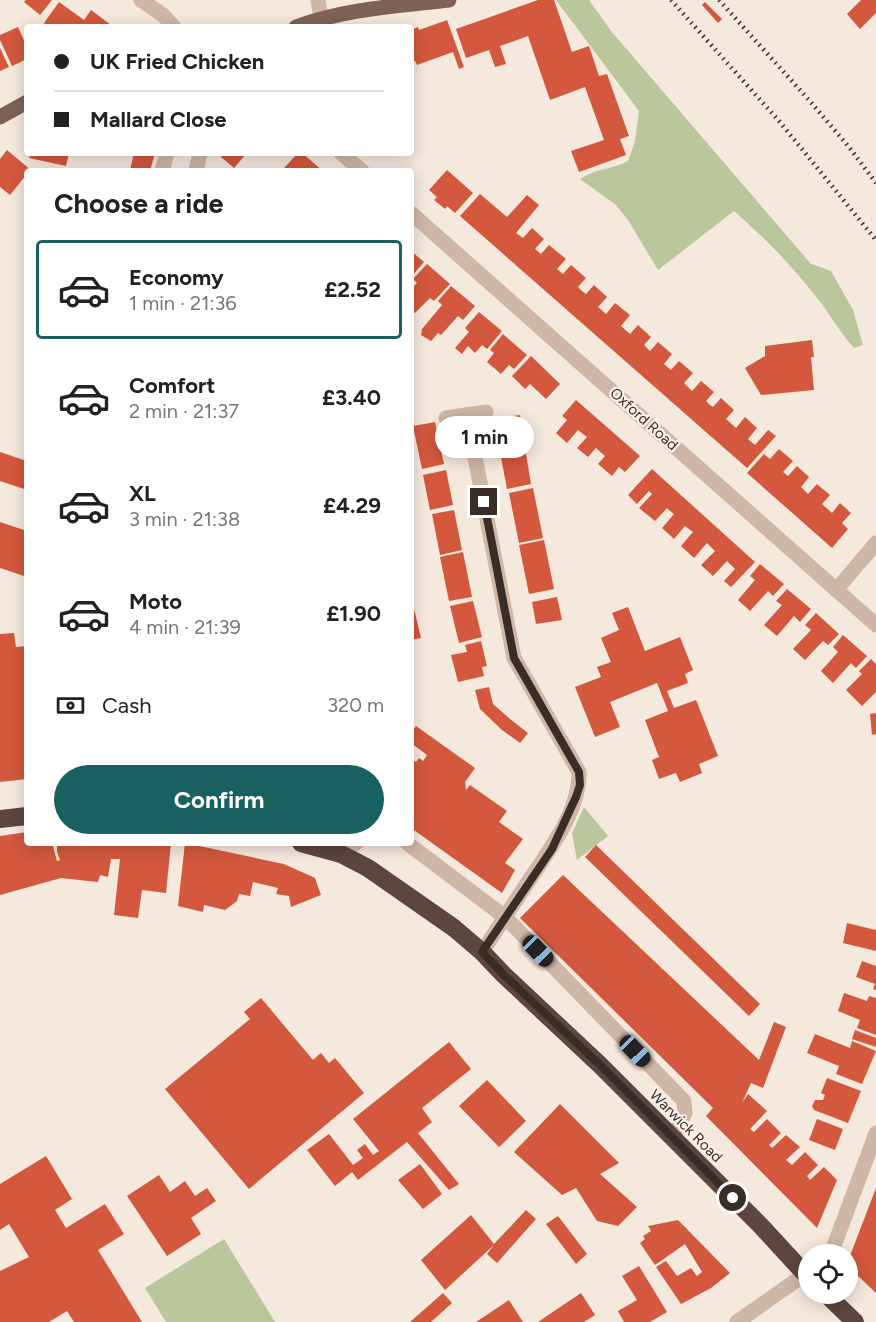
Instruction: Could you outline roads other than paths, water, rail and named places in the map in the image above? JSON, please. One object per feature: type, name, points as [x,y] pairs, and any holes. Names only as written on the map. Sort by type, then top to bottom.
[{"type":"highway","points":[[0,819],[24,816]]},
{"type":"highway","name":"Warwick Road","points":[[329,846],[348,848],[368,868],[454,928],[482,952],[600,1065],[798,1264]]},
{"type":"highway","points":[[836,1304],[855,1322]]},
{"type":"main road","points":[[304,24],[321,18],[370,9],[449,0]]},
{"type":"main road","points":[[0,117],[24,104]]},
{"type":"street","points":[[141,0],[163,15],[171,24]]},
{"type":"street","points":[[318,0],[321,18]]},
{"type":"street","points":[[344,156],[358,168]]},
{"type":"street","name":"Oxford Road","points":[[414,216],[876,625]]},
{"type":"street","points":[[446,418],[486,412]]},
{"type":"street","points":[[467,416],[514,658],[579,772],[580,785],[552,849],[482,952]]},
{"type":"street","points":[[836,590],[876,543]]},
{"type":"street","points":[[411,846],[505,917],[684,1101],[685,1113],[673,1138]]},
{"type":"street","points":[[835,1244],[876,1133]]},
{"type":"street","points":[[737,1322],[798,1281]]},
{"type":"railway","points":[[671,0],[779,121],[876,240]]},
{"type":"railway","points":[[719,0],[808,99],[876,183]]}]
